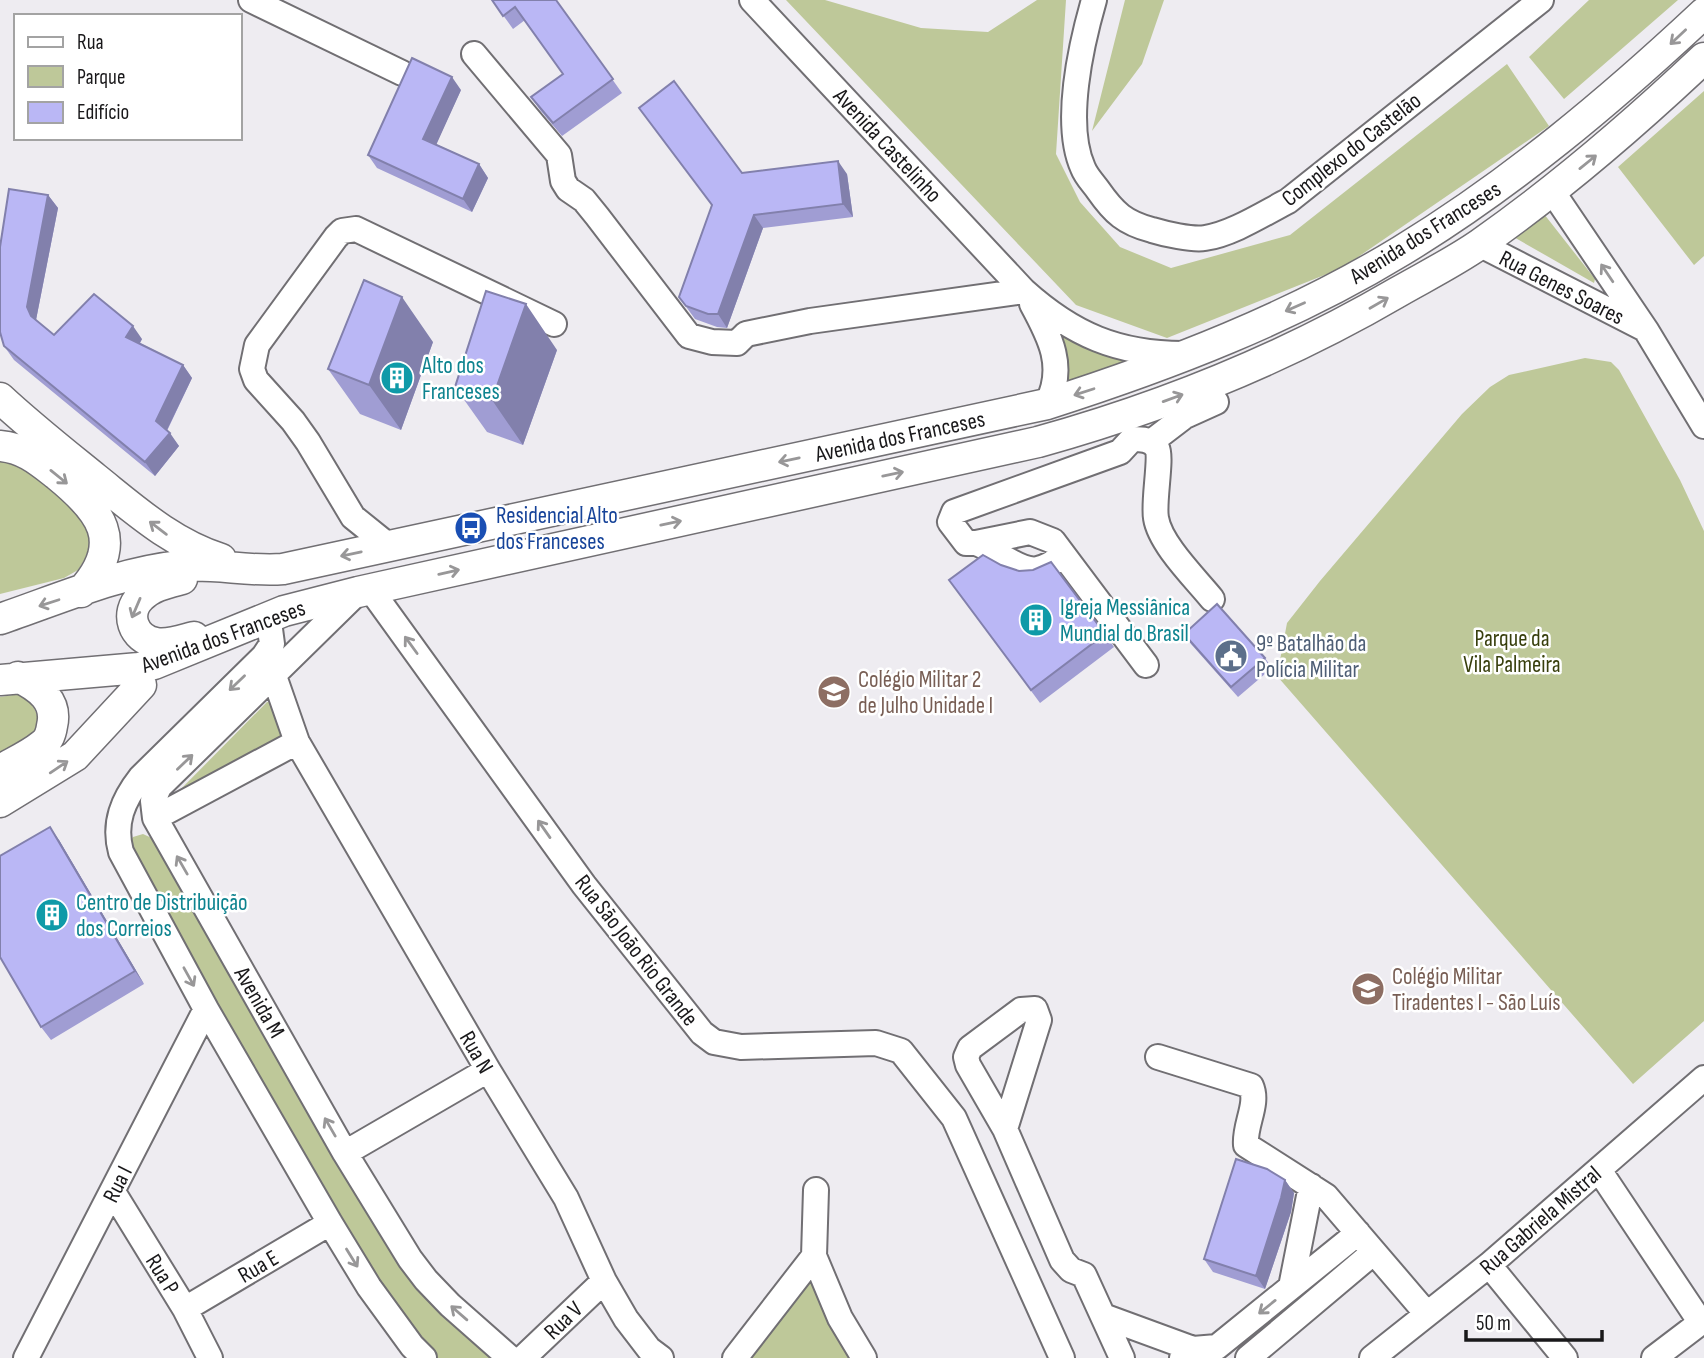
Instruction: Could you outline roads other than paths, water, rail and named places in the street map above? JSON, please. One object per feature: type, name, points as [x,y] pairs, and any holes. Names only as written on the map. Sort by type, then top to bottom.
[{"type":"main road","name":"Avenida dos Franceses","points":[[0,619],[136,574],[176,567],[209,566],[265,571],[284,569],[1047,404],[1127,378],[1191,354],[1324,293],[1399,252],[1456,216],[1522,169],[1606,102],[1704,13]]},
{"type":"main road","name":"Avenida dos Franceses","points":[[9,679],[139,668],[365,591],[1038,442],[1136,432],[1201,388],[1293,348],[1373,307],[1479,244],[1604,149],[1704,58]]},
{"type":"main road","points":[[0,397],[26,422],[170,537],[204,553],[265,571]]},
{"type":"main road","points":[[0,446],[33,456],[83,497],[97,514],[103,526],[104,549],[96,575],[81,592]]},
{"type":"main road","points":[[265,571],[188,578],[158,586],[138,600],[132,612],[133,625],[137,633],[148,641],[168,643],[277,620]]},
{"type":"main road","points":[[0,802],[75,756],[141,685],[277,620]]},
{"type":"main road","points":[[50,675],[102,687],[141,685]]},
{"type":"main road","points":[[0,771],[44,744],[52,727],[53,711],[49,700],[40,690],[9,679]]},
{"type":"street","points":[[251,0],[402,73]]},
{"type":"street","name":"Avenida Castelinho","points":[[752,0],[1024,291],[1053,316],[1100,341],[1134,351],[1191,354]]},
{"type":"street","name":"Complexo do Castelão","points":[[1094,0],[1075,90],[1075,134],[1083,168],[1113,211],[1136,226],[1203,239],[1241,225],[1288,201],[1541,0]]},
{"type":"street","points":[[474,54],[559,155],[563,181],[568,189],[591,208],[689,336],[712,342],[737,343],[746,334],[810,321],[1024,291]]},
{"type":"street","name":"Rua Genes Soares","points":[[1552,191],[1646,330],[1704,426]]},
{"type":"street","points":[[397,545],[363,507],[340,492],[300,432],[256,380],[252,369],[257,345],[336,237],[342,231],[356,229],[554,324]]},
{"type":"street","name":"Rua Genes Soares","points":[[1479,244],[1646,330]]},
{"type":"street","name":"Avenida Castelinho","points":[[1024,291],[1050,337],[1055,356],[1057,374],[1047,404]]},
{"type":"street","points":[[1146,665],[1052,541],[1030,531],[966,543],[950,522],[954,512],[1120,452],[1136,432],[1185,416],[1216,402]]},
{"type":"street","points":[[1136,432],[1159,454],[1154,501],[1160,534],[1212,599]]},
{"type":"street","points":[[976,543],[990,548],[1022,568],[1036,570],[1063,556]]},
{"type":"street","points":[[155,818],[153,802],[159,787],[365,591]]},
{"type":"street","name":"Rua São João Rio Grande","points":[[365,591],[481,739],[584,885],[702,1033],[714,1042],[741,1047],[876,1043],[901,1051],[954,1118],[1062,1358]]},
{"type":"street","points":[[277,620],[272,644],[264,656],[141,777],[127,795],[117,832],[121,852],[206,1009],[330,1223],[369,1287],[412,1346],[424,1358]]},
{"type":"street","name":"Rua N","points":[[274,676],[297,741],[488,1070],[566,1198],[604,1281],[626,1319],[649,1349],[661,1358]]},
{"type":"street","points":[[155,818],[297,741]]},
{"type":"street","points":[[123,805],[155,818]]},
{"type":"street","name":"Avenida M","points":[[155,818],[345,1153],[410,1259],[450,1305],[510,1358]]},
{"type":"street","name":"Rua I","points":[[26,1358],[206,1009]]},
{"type":"street","points":[[1158,1057],[1251,1086],[1255,1095],[1245,1133],[1247,1145],[1326,1196],[1427,1314]]},
{"type":"street","points":[[345,1153],[488,1070]]},
{"type":"street","name":"Rua Gabriela Mistral","points":[[1372,1358],[1489,1265],[1704,1078]]},
{"type":"street","points":[[1005,1129],[1062,1260],[1071,1270],[1084,1275],[1122,1358]]},
{"type":"street","points":[[1599,1170],[1702,1321],[1654,1358]]},
{"type":"street","points":[[1292,1287],[1311,1186]]},
{"type":"street","points":[[817,1190],[814,1256],[840,1318],[864,1358]]},
{"type":"street","name":"Rua P","points":[[113,1192],[185,1309],[209,1358]]},
{"type":"street","name":"Rua E","points":[[185,1309],[330,1223]]},
{"type":"street","points":[[1103,1316],[1188,1353],[1217,1347],[1358,1233]]},
{"type":"street","points":[[1248,1358],[1374,1252]]},
{"type":"street","points":[[734,1358],[814,1256]]},
{"type":"street","points":[[1489,1265],[1565,1358]]},
{"type":"street","name":"Rua V","points":[[523,1358],[604,1281]]},
{"type":"place","name":"Alto dos Franceses","points":[[397,378]]},
{"type":"place","name":"Residencial Alto dos Franceses","points":[[471,528]]},
{"type":"place","name":"Igreja Messiânica Mundial do Brasil","points":[[1036,620]]},
{"type":"place","name":"9º Batalhão da Polícia Militar","points":[[1231,656]]},
{"type":"place","name":"Colégio Militar 2 de Julho Unidade I","points":[[834,692]]},
{"type":"place","name":"Centro de Distribuição dos Correios","points":[[52,915]]},
{"type":"place","name":"Colégio Militar Tiradentes I - São Luís","points":[[1368,989]]},
{"type":"park label","name":"Parque da Vila Palmeira","points":[[1512,651]]}]
